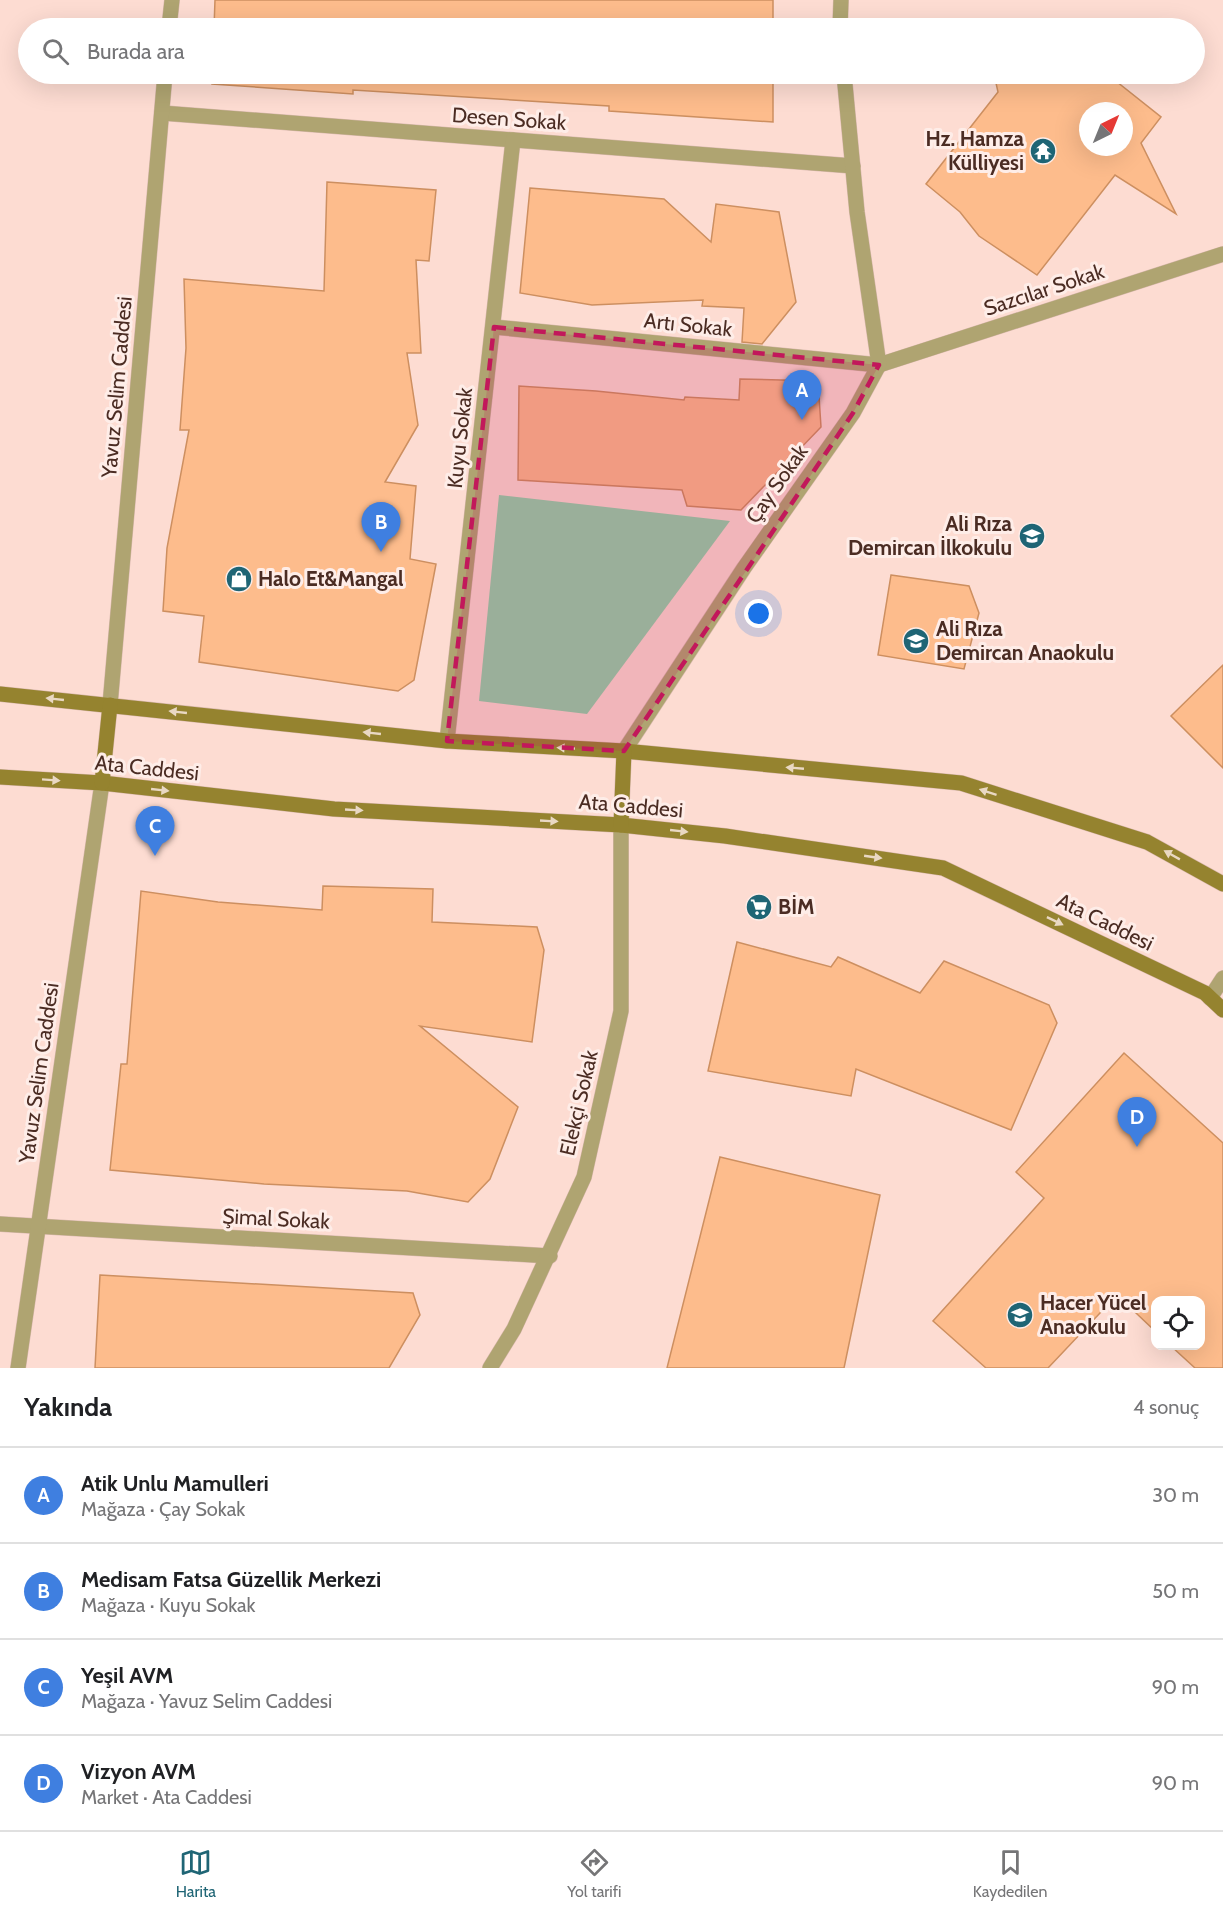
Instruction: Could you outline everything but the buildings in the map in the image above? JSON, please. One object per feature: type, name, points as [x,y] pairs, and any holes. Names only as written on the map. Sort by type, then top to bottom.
[{"type":"main road","points":[[0,694],[447,741],[624,751],[961,783],[1147,842],[1223,884]]},
{"type":"main road","points":[[102,783],[110,705]]},
{"type":"main road","points":[[621,825],[624,751]]},
{"type":"main road","name":"Ata Caddesi","points":[[0,777],[102,783],[334,809],[621,825],[725,836],[943,868],[1210,998],[1223,1010]]},
{"type":"street","points":[[170,18],[172,0]]},
{"type":"street","points":[[840,18],[841,0]]},
{"type":"street","name":"Yavuz Selim Caddesi","points":[[110,705],[164,84]]},
{"type":"street","points":[[845,84],[853,166],[879,365]]},
{"type":"street","name":"Desen Sokak","points":[[162,113],[853,166]]},
{"type":"street","name":"Kuyu Sokak","points":[[447,741],[513,140]]},
{"type":"street","name":"Sazcılar Sokak","points":[[879,365],[1223,254]]},
{"type":"street","name":"Artı Sokak","points":[[494,327],[879,365]]},
{"type":"street","name":"Çay Sokak","points":[[624,751],[744,568],[853,413],[879,365]]},
{"type":"street","name":"Yavuz Selim Caddesi","points":[[18,1368],[102,783]]},
{"type":"street","name":"Elekçi Sokak","points":[[490,1368],[514,1329],[550,1256],[584,1177],[621,1011],[621,825]]},
{"type":"street","points":[[1210,998],[1223,978]]},
{"type":"street","name":"Şimal Sokak","points":[[0,1224],[550,1256]]},
{"type":"highlighted area","points":[[494,327],[879,365],[853,413],[624,751],[447,741]]},
{"type":"green space","points":[[499,495],[730,521],[587,714],[479,701]]},
{"type":"place","name":"Hz. Hamza Külliyesi","points":[[1043,151]]},
{"type":"place","name":"Atik Unlu Mamulleri","points":[[802,420]]},
{"type":"place","name":"Ali Rıza Demircan İlkokulu","points":[[1032,536]]},
{"type":"place","name":"Medisam Fatsa Güzellik Merkezi","points":[[381,552]]},
{"type":"place","name":"Halo Et&Mangal","points":[[239,579]]},
{"type":"place","name":"Ali Rıza Demircan Anaokulu","points":[[916,641]]},
{"type":"place","name":"Yeşil AVM","points":[[155,856]]},
{"type":"place","name":"BİM","points":[[759,907]]},
{"type":"place","name":"Vizyon AVM","points":[[1137,1147]]},
{"type":"place","name":"Hacer Yücel Anaokulu","points":[[1020,1315]]}]
